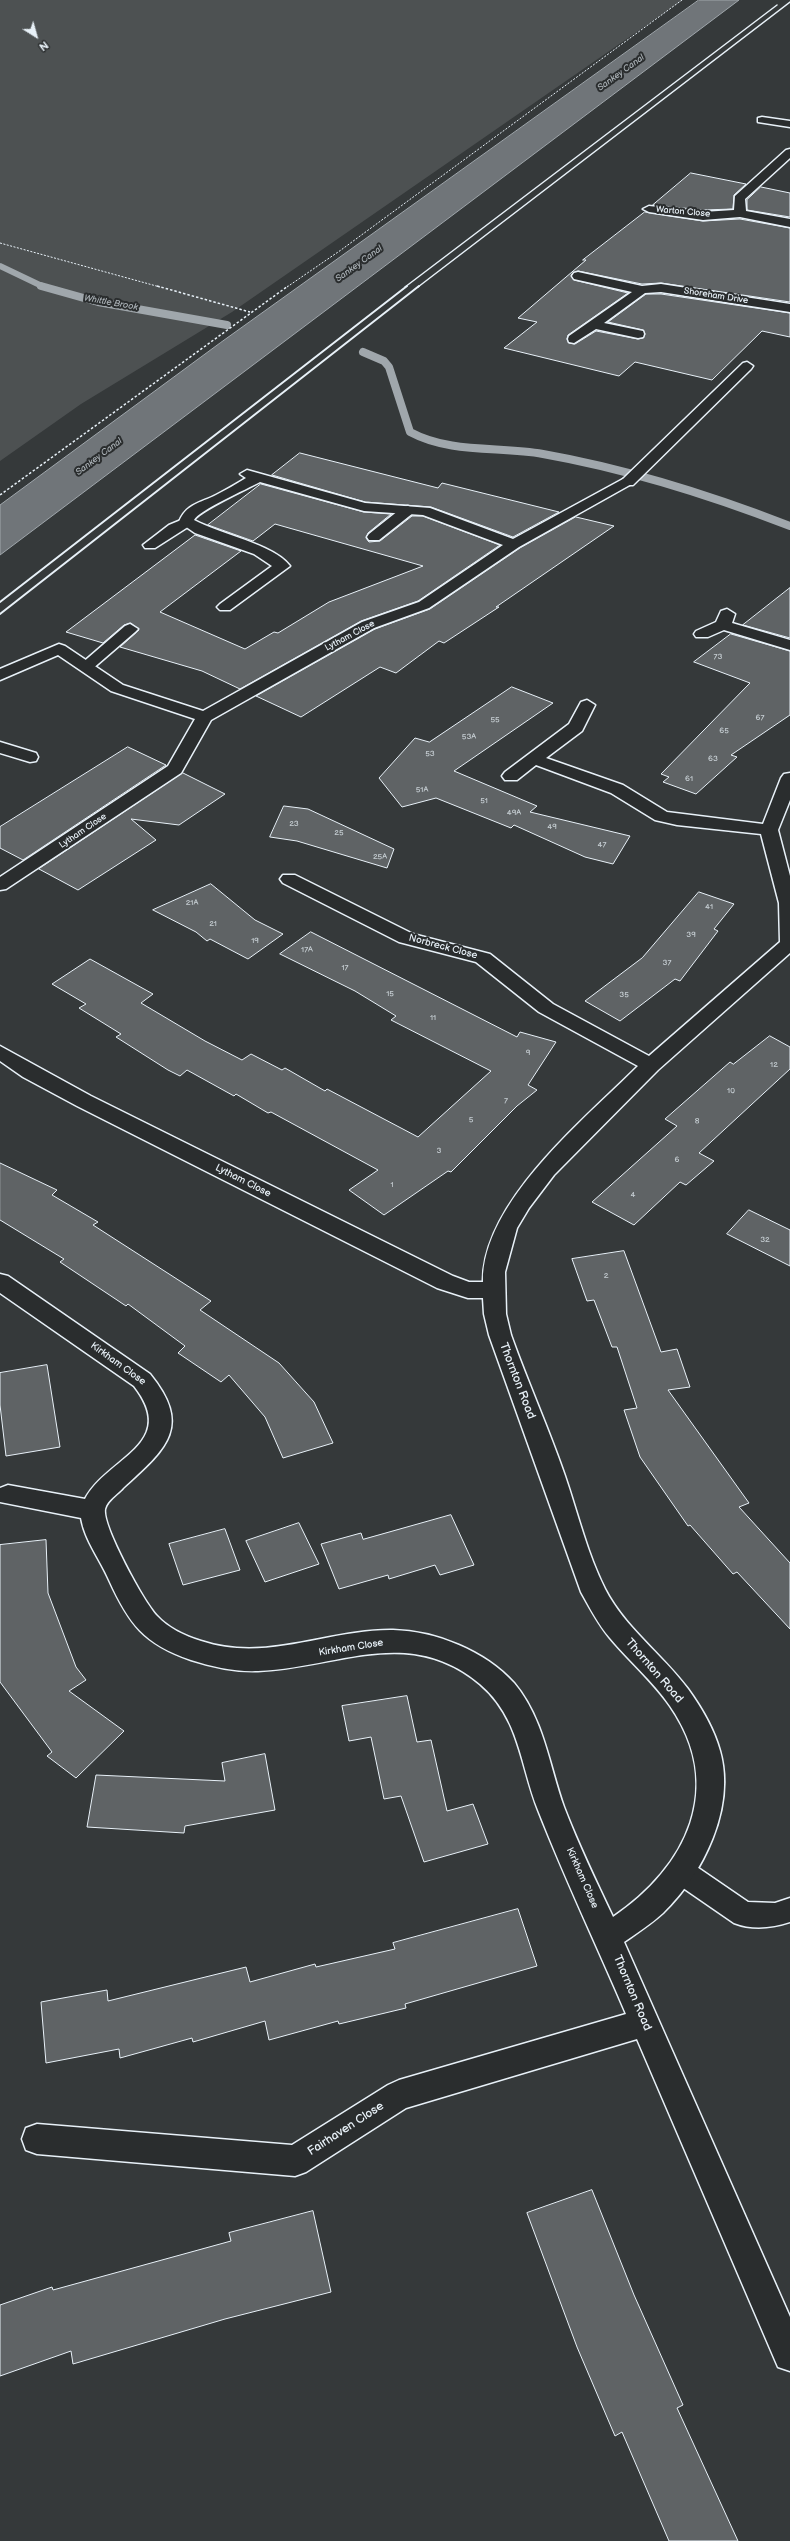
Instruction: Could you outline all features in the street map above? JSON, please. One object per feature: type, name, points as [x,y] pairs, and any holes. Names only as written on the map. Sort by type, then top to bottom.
[{"type":"street","points":[[762,120],[790,124]]},
{"type":"street","points":[[740,213],[739,198],[790,152]]},
{"type":"street","name":"Warton Close","points":[[649,209],[703,216],[740,213],[790,223]]},
{"type":"street","name":"Shoreham Drive","points":[[578,276],[642,290],[661,288],[723,296],[790,308]]},
{"type":"street","points":[[574,339],[596,325],[642,290]]},
{"type":"street","points":[[596,325],[638,334]]},
{"type":"street","points":[[225,607],[282,566],[259,552],[200,530],[186,522],[189,515],[200,506],[219,500],[253,476],[364,507],[425,511],[514,544]]},
{"type":"street","name":"Lytham Close","points":[[0,886],[175,769],[205,717],[368,625],[424,605],[514,544],[628,482]]},
{"type":"street","points":[[702,634],[725,619],[790,645]]},
{"type":"street","points":[[0,676],[59,649],[117,688],[205,717]]},
{"type":"street","points":[[511,776],[576,727],[587,705]]},
{"type":"street","points":[[0,747],[30,757]]},
{"type":"street","points":[[534,759],[617,789],[661,816],[677,820],[769,830]]},
{"type":"street","points":[[494,1290],[498,1250],[506,1228],[521,1203],[547,1170],[650,1065],[789,944],[788,903],[769,830],[790,778]]},
{"type":"street","name":"Norbreck Close","points":[[289,879],[406,938],[483,958],[546,1008],[650,1065]]},
{"type":"street","name":"Lytham Close","points":[[0,1052],[30,1072],[84,1101],[445,1282],[468,1290],[494,1290]]},
{"type":"street","name":"Kirkham Close","points":[[0,1282],[142,1380],[160,1402],[163,1417],[160,1434],[149,1449],[101,1494],[92,1510],[95,1526],[139,1614],[153,1629],[174,1642],[196,1652],[221,1659],[260,1661],[283,1660],[375,1642],[402,1642],[431,1647],[459,1656],[480,1668],[499,1686],[516,1706],[528,1731],[540,1779],[551,1809],[608,1937]]},
{"type":"street","name":"Thornton Road","points":[[494,1290],[495,1314],[500,1335],[552,1474],[586,1574],[602,1607],[628,1642],[678,1696],[697,1725],[709,1758],[710,1799],[699,1840],[682,1872],[653,1904],[608,1937],[790,2355]]},
{"type":"street","points":[[8,1495],[92,1510]]},
{"type":"street","name":"Fairhaven Close","points":[[37,2139],[296,2161],[399,2095],[645,2023]]},
{"type":"lane","points":[[628,482],[747,366]]},
{"type":"lane","points":[[374,537],[408,510]]},
{"type":"lane","points":[[150,545],[174,528],[186,522]]},
{"type":"lane","points":[[86,667],[130,629]]},
{"type":"lane","points":[[682,1872],[744,1914],[775,1915],[790,1910]]},
{"type":"path","points":[[0,494],[250,312],[341,250],[682,0]]},
{"type":"path","points":[[0,243],[126,275],[167,289],[250,312]]},
{"type":"shaded area","points":[[0,0],[683,0],[232,312],[81,404],[0,461]]},
{"type":"water","name":"Sankey Canal","points":[[699,0],[739,0],[0,555],[0,505],[220,343]]},
{"type":"building","points":[[691,173],[746,184],[734,195],[733,209],[703,210],[653,205]]},
{"type":"building","points":[[761,187],[790,193],[790,217],[747,210],[747,200]]},
{"type":"building","points":[[645,212],[703,221],[740,219],[790,228],[790,302],[661,283],[642,284],[578,271],[571,275],[574,280],[628,293],[568,335],[567,339],[569,343],[575,344],[596,331],[638,339],[643,338],[645,334],[643,330],[608,322],[646,294],[661,294],[790,313],[790,337],[762,331],[712,380],[635,362],[619,376],[504,348],[537,322],[518,318],[586,260],[583,260]]},
{"type":"building","points":[[300,453],[438,488],[442,483],[559,512],[513,537],[431,507],[365,502],[272,475]]},
{"type":"building","points":[[261,484],[364,512],[391,514],[368,533],[366,538],[369,542],[380,541],[412,516],[423,516],[500,545],[418,601],[361,621],[240,689],[202,671],[120,647],[139,630],[131,623],[124,625],[103,643],[66,632],[195,535],[241,551],[160,612],[245,649],[274,632],[278,633],[329,602],[423,566],[275,524],[253,541],[208,525]]},
{"type":"building","points":[[576,517],[614,526],[496,607],[499,607],[444,643],[439,641],[396,673],[380,667],[301,717],[256,696],[375,629],[430,609],[520,548]]},
{"type":"building","points":[[790,588],[790,638],[743,625]]},
{"type":"building","points":[[731,634],[790,651],[790,715],[731,755],[737,757],[696,794],[663,782],[669,777],[661,774],[750,683],[694,662]]},
{"type":"building","points":[[512,687],[553,703],[454,771],[537,806],[530,812],[630,836],[613,864],[585,857],[514,825],[511,828],[436,798],[402,807],[379,778],[415,738],[429,742]]},
{"type":"building","points":[[128,747],[166,765],[23,860],[0,848],[0,827]]},
{"type":"building","points":[[183,773],[225,794],[179,825],[131,819],[156,840],[78,890],[39,869]]},
{"type":"building","points":[[284,806],[308,809],[394,849],[387,868],[297,841],[270,837]]},
{"type":"building","points":[[211,884],[255,920],[283,934],[248,959],[210,939],[207,941],[196,932],[153,910]]},
{"type":"building","points":[[699,892],[734,904],[714,929],[718,931],[680,981],[675,979],[620,1021],[585,1001],[642,958]]},
{"type":"building","points":[[311,932],[517,1037],[520,1032],[556,1042],[528,1085],[537,1090],[517,1106],[451,1172],[448,1171],[384,1215],[349,1190],[378,1170],[271,1112],[268,1113],[236,1094],[234,1096],[187,1070],[180,1076],[168,1070],[116,1037],[121,1034],[79,1008],[86,1004],[52,984],[90,959],[153,994],[141,1003],[205,1041],[242,1060],[251,1054],[282,1070],[285,1068],[325,1091],[327,1089],[418,1137],[491,1071],[391,1020],[396,1016],[355,991],[280,954]]},
{"type":"building","points":[[770,1036],[790,1047],[790,1069],[699,1153],[714,1161],[686,1185],[680,1182],[634,1225],[592,1202],[677,1126],[665,1119],[730,1062],[733,1064]]},
{"type":"building","points":[[0,1163],[57,1190],[52,1195],[98,1222],[93,1225],[211,1301],[200,1310],[279,1363],[314,1402],[333,1443],[283,1458],[265,1417],[229,1375],[221,1382],[178,1353],[185,1346],[128,1304],[126,1306],[60,1262],[64,1259],[0,1220]]},
{"type":"building","points":[[749,1210],[790,1230],[790,1266],[727,1234]]},
{"type":"building","points":[[624,1251],[661,1352],[677,1349],[690,1387],[668,1390],[749,1503],[739,1507],[790,1563],[790,1629],[737,1572],[733,1574],[690,1525],[688,1526],[640,1457],[624,1410],[637,1408],[617,1347],[612,1347],[594,1300],[587,1301],[572,1259]]},
{"type":"building","points":[[47,1365],[60,1447],[6,1456],[0,1405],[0,1373]]},
{"type":"building","points":[[451,1515],[474,1565],[440,1575],[435,1565],[389,1579],[388,1575],[339,1589],[321,1544],[361,1533],[363,1539]]},
{"type":"building","points":[[299,1523],[319,1564],[265,1582],[246,1541]]},
{"type":"building","points":[[225,1529],[240,1570],[183,1585],[169,1544]]},
{"type":"building","points":[[46,1540],[48,1593],[76,1667],[86,1680],[69,1691],[124,1731],[76,1778],[47,1756],[52,1752],[0,1682],[0,1545]]},
{"type":"building","points":[[407,1696],[417,1742],[431,1740],[447,1811],[473,1804],[488,1844],[424,1862],[401,1796],[384,1799],[371,1737],[349,1741],[342,1706]]},
{"type":"building","points":[[265,1754],[275,1810],[185,1826],[184,1833],[87,1827],[96,1775],[225,1781],[222,1763]]},
{"type":"building","points":[[518,1909],[537,1966],[405,2004],[406,2008],[339,2024],[338,2021],[269,2040],[265,2021],[193,2042],[192,2038],[120,2058],[119,2049],[46,2063],[41,2002],[107,1990],[108,2001],[246,1967],[250,1982],[315,1964],[316,1967],[395,1949],[393,1943]]},
{"type":"building","points":[[592,2190],[634,2295],[683,2405],[677,2408],[738,2541],[669,2541],[622,2432],[615,2436],[577,2347],[527,2213]]},
{"type":"building","points":[[313,2211],[331,2292],[225,2319],[73,2364],[71,2351],[0,2376],[0,2305],[52,2287],[53,2290],[231,2241],[229,2233]]},
{"type":"waterway","name":"Whittle Brook","points":[[0,266],[43,287]]},
{"type":"waterway","name":"Whittle Brook","points":[[43,287],[98,302],[227,325]]},
{"type":"waterway","points":[[363,352],[384,361],[389,367],[410,432],[426,439],[458,447],[543,454],[606,467],[668,484],[730,504],[790,526]]},
{"type":"railway","points":[[418,287],[790,2]]},
{"type":"railway","points":[[405,287],[777,5]]},
{"type":"railway","points":[[0,602],[407,286]]},
{"type":"railway","points":[[0,614],[419,286]]}]
